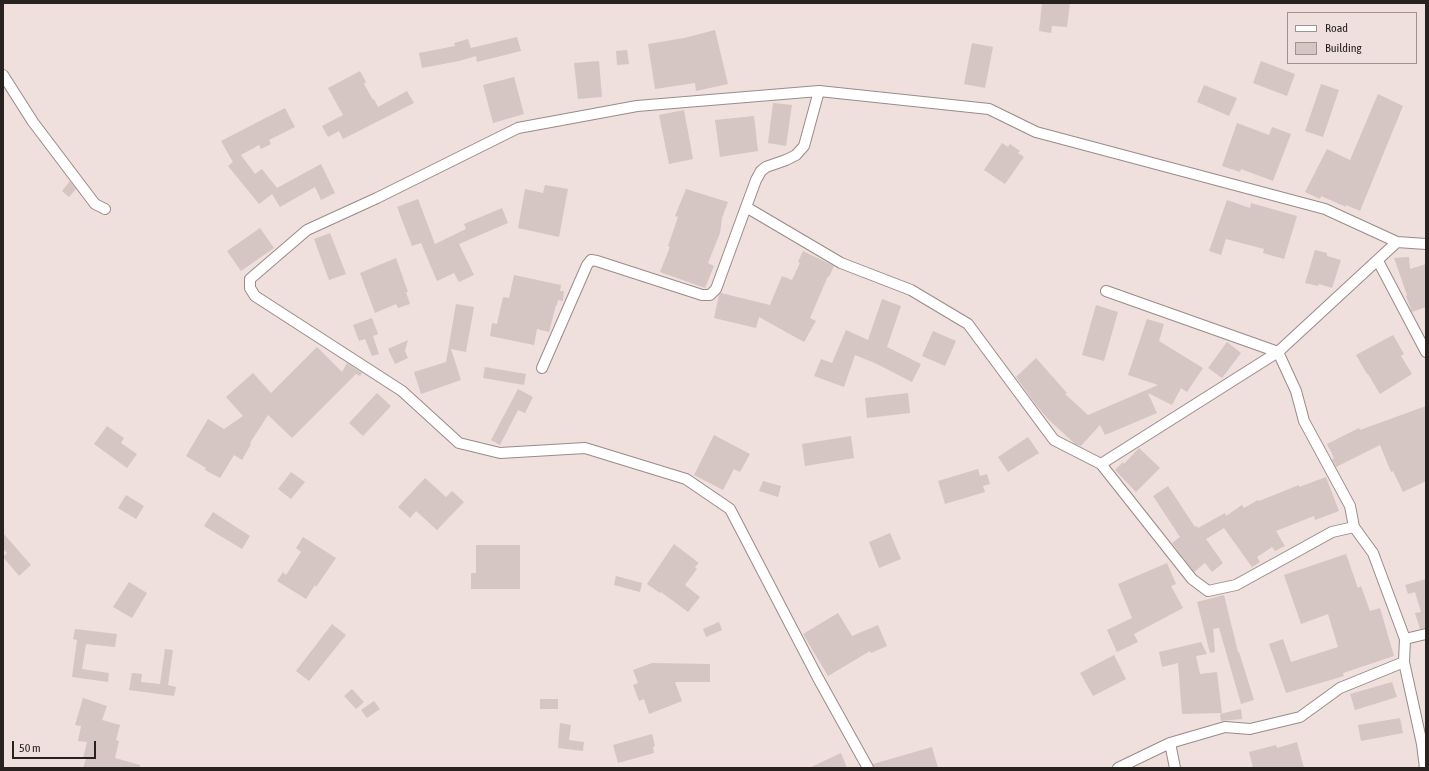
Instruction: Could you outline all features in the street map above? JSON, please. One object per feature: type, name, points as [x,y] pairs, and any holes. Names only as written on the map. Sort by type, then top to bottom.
[{"type":"street","points":[[3,75],[33,122],[95,204],[105,209]]},
{"type":"street","points":[[542,368],[587,265],[591,260],[702,295],[710,295],[716,289],[756,180],[761,171],[766,167],[796,155],[804,146],[819,91]]},
{"type":"street","points":[[868,768],[818,678],[730,509],[686,479],[584,448],[500,453],[459,443],[402,391],[255,296],[250,288],[250,279],[307,230],[377,198],[518,128],[637,106],[819,91],[989,109],[1036,132],[1325,209],[1397,242],[1426,244]]},
{"type":"street","points":[[746,207],[841,263],[911,290],[968,324],[1054,440],[1101,464],[1192,579],[1208,591],[1236,585],[1332,532],[1354,527]]},
{"type":"street","points":[[1101,464],[1278,352],[1397,242]]},
{"type":"street","points":[[1378,261],[1426,352]]},
{"type":"street","points":[[1106,291],[1278,352],[1296,391],[1304,421],[1350,506],[1354,527],[1373,554],[1405,640],[1404,662],[1424,744],[1425,768]]},
{"type":"street","points":[[1405,640],[1426,634]]},
{"type":"street","points":[[1118,768],[1170,743],[1225,727],[1250,729],[1300,717],[1340,688],[1404,662]]},
{"type":"street","points":[[1170,743],[1176,768]]},
{"type":"building","points":[[1042,3],[1070,3],[1067,27],[1052,26],[1051,33],[1039,31]]},
{"type":"building","points":[[715,30],[728,84],[696,91],[695,83],[655,89],[648,44],[684,38]]},
{"type":"building","points":[[517,37],[521,51],[477,62],[476,56],[422,68],[419,53],[455,46],[454,43],[468,39],[471,48]]},
{"type":"building","points":[[972,43],[993,47],[985,88],[964,84]]},
{"type":"building","points":[[627,50],[629,64],[617,65],[616,51]]},
{"type":"building","points":[[599,61],[602,97],[578,99],[574,63]]},
{"type":"building","points":[[1261,61],[1295,74],[1287,96],[1253,83]]},
{"type":"building","points":[[360,71],[366,82],[364,84],[378,107],[407,91],[414,103],[343,139],[339,131],[328,137],[322,126],[343,115],[328,88]]},
{"type":"building","points":[[514,77],[524,114],[493,123],[483,85]]},
{"type":"building","points":[[1321,84],[1339,90],[1323,137],[1305,131]]},
{"type":"building","points":[[1204,85],[1237,98],[1229,116],[1197,102]]},
{"type":"building","points":[[1378,94],[1403,106],[1360,211],[1346,205],[1346,207],[1321,196],[1320,199],[1305,192],[1327,149],[1350,160]]},
{"type":"building","points":[[773,103],[792,105],[786,146],[768,143]]},
{"type":"building","points":[[285,108],[295,127],[269,140],[271,144],[261,149],[259,145],[241,155],[255,174],[262,169],[277,188],[321,164],[335,193],[321,200],[315,187],[280,207],[272,194],[259,204],[228,166],[233,162],[221,141]]},
{"type":"building","points":[[684,110],[693,159],[669,164],[659,115]]},
{"type":"building","points":[[754,116],[758,151],[720,157],[715,120]]},
{"type":"building","points":[[1237,123],[1269,135],[1272,127],[1291,134],[1273,181],[1241,169],[1240,172],[1222,166]]},
{"type":"building","points":[[1002,143],[1008,147],[1010,144],[1020,151],[1018,153],[1024,157],[1005,184],[984,170]]},
{"type":"building","points":[[70,181],[76,189],[69,197],[62,191]]},
{"type":"building","points":[[545,185],[568,189],[559,237],[518,228],[525,189],[543,193]]},
{"type":"building","points":[[686,189],[728,202],[722,218],[720,233],[708,263],[714,266],[705,288],[660,272],[670,247],[668,246],[678,217],[675,216]]},
{"type":"building","points":[[418,199],[435,244],[466,229],[464,224],[502,208],[508,223],[459,244],[474,275],[459,282],[454,273],[437,281],[421,243],[412,246],[397,207]]},
{"type":"building","points":[[1227,200],[1250,208],[1251,203],[1297,216],[1284,259],[1263,253],[1264,249],[1226,239],[1221,255],[1209,251]]},
{"type":"building","points":[[260,228],[274,248],[241,271],[227,251]]},
{"type":"building","points":[[330,233],[346,274],[329,280],[314,239]]},
{"type":"building","points":[[1315,250],[1327,253],[1327,256],[1341,260],[1332,288],[1319,284],[1318,286],[1305,283]]},
{"type":"building","points":[[803,251],[834,266],[829,277],[828,276],[810,318],[816,321],[804,342],[759,317],[756,328],[714,318],[719,295],[721,293],[770,305],[782,276],[792,280],[800,263],[798,262]]},
{"type":"building","points":[[1409,257],[1410,269],[1426,264],[1426,307],[1412,312],[1394,258]]},
{"type":"building","points":[[396,258],[408,292],[406,292],[410,304],[398,308],[396,304],[375,313],[360,273]]},
{"type":"building","points":[[514,275],[561,285],[560,291],[564,291],[563,301],[558,300],[556,305],[549,332],[537,329],[534,345],[490,336],[492,323],[497,324],[503,297],[509,298]]},
{"type":"building","points":[[882,299],[901,306],[887,347],[921,364],[912,382],[877,364],[855,355],[844,387],[814,376],[821,359],[832,363],[846,330],[868,340]]},
{"type":"building","points":[[456,304],[474,307],[466,352],[451,349],[461,380],[421,394],[414,372],[446,362]]},
{"type":"building","points":[[1096,305],[1118,312],[1104,361],[1082,355]]},
{"type":"building","points":[[372,318],[378,334],[373,336],[379,354],[372,356],[365,339],[359,341],[353,325]]},
{"type":"building","points":[[1147,319],[1164,324],[1159,341],[1203,368],[1187,392],[1181,388],[1172,405],[1148,393],[1157,413],[1105,435],[1100,425],[1081,446],[1075,444],[1048,419],[1016,377],[1036,358],[1067,393],[1065,394],[1088,415],[1158,385],[1128,375]]},
{"type":"building","points":[[933,331],[956,341],[945,366],[922,356]]},
{"type":"building","points":[[1393,335],[1404,354],[1401,356],[1412,374],[1380,394],[1356,355]]},
{"type":"building","points":[[408,340],[405,351],[408,358],[395,364],[388,349]]},
{"type":"building","points":[[1227,342],[1241,353],[1222,378],[1208,368]]},
{"type":"building","points":[[317,347],[342,372],[347,363],[362,373],[360,376],[356,374],[292,438],[268,415],[250,443],[251,444],[242,460],[234,455],[220,478],[205,470],[206,468],[186,456],[208,419],[224,429],[243,416],[226,397],[253,373],[271,393]]},
{"type":"building","points":[[485,367],[526,374],[524,385],[483,378]]},
{"type":"building","points":[[518,389],[533,397],[525,413],[518,410],[500,445],[491,440]]},
{"type":"building","points":[[377,393],[391,406],[363,436],[349,423]]},
{"type":"building","points":[[908,393],[910,413],[867,418],[865,398]]},
{"type":"building","points":[[1426,406],[1426,481],[1403,492],[1393,471],[1391,472],[1380,445],[1336,467],[1332,459],[1334,458],[1327,444],[1359,428],[1360,430]]},
{"type":"building","points":[[107,426],[124,438],[121,443],[137,454],[127,468],[94,444]]},
{"type":"building","points":[[714,435],[750,454],[740,472],[734,469],[723,490],[694,475]]},
{"type":"building","points":[[851,436],[854,458],[805,466],[802,444]]},
{"type":"building","points":[[1028,437],[1039,453],[1008,472],[998,457]]},
{"type":"building","points":[[1139,448],[1160,468],[1136,492],[1115,470],[1123,462],[1124,464]]},
{"type":"building","points":[[978,469],[980,476],[987,474],[990,484],[983,486],[985,492],[945,504],[938,481]]},
{"type":"building","points":[[291,472],[305,482],[291,499],[278,489]]},
{"type":"building","points":[[1326,477],[1339,511],[1315,520],[1314,516],[1276,531],[1285,546],[1275,551],[1272,547],[1257,557],[1260,562],[1252,567],[1224,528],[1206,539],[1223,563],[1212,572],[1205,563],[1194,572],[1172,543],[1180,537],[1153,496],[1168,486],[1195,527],[1197,526],[1198,528],[1225,513],[1226,516],[1242,505],[1244,508],[1258,500],[1259,501],[1299,485],[1299,487]]},
{"type":"building","points":[[425,478],[446,497],[452,491],[464,502],[437,530],[416,511],[410,518],[398,507]]},
{"type":"building","points":[[763,481],[781,486],[778,497],[759,491]]},
{"type":"building","points":[[126,495],[144,506],[136,519],[118,508]]},
{"type":"building","points":[[213,512],[250,536],[242,549],[204,526]]},
{"type":"building","points":[[3,533],[31,565],[19,576],[3,557],[7,553],[3,549]]},
{"type":"building","points":[[890,533],[901,559],[879,568],[869,542]]},
{"type":"building","points":[[303,537],[336,558],[306,599],[277,581],[283,572],[286,575],[301,552],[296,548]]},
{"type":"building","points":[[674,544],[699,563],[695,567],[697,569],[685,585],[700,597],[688,612],[661,592],[660,593],[647,584]]},
{"type":"building","points":[[476,545],[520,545],[520,589],[471,589],[471,573],[476,573]]},
{"type":"building","points":[[1346,554],[1358,588],[1361,586],[1370,611],[1380,608],[1394,656],[1343,673],[1344,676],[1286,693],[1269,644],[1283,639],[1291,662],[1338,647],[1328,614],[1301,624],[1284,575]]},
{"type":"building","points":[[1167,563],[1176,584],[1171,586],[1183,608],[1134,634],[1138,642],[1117,652],[1107,630],[1132,618],[1118,584]]},
{"type":"building","points":[[616,576],[642,583],[640,592],[614,585]]},
{"type":"building","points":[[1426,579],[1426,628],[1420,629],[1415,613],[1421,612],[1415,592],[1408,594],[1405,585]]},
{"type":"building","points":[[129,582],[147,593],[132,618],[113,607]]},
{"type":"building","points":[[1224,595],[1238,652],[1254,700],[1241,704],[1219,628],[1213,629],[1215,652],[1210,653],[1197,602]]},
{"type":"building","points":[[838,613],[852,636],[878,625],[887,646],[871,653],[870,651],[828,676],[803,634]]},
{"type":"building","points":[[719,622],[722,630],[706,637],[703,629]]},
{"type":"building","points":[[332,624],[346,635],[309,681],[296,671]]},
{"type":"building","points":[[75,629],[117,634],[115,647],[86,644],[82,669],[109,673],[108,682],[72,677],[77,640],[73,639]]},
{"type":"building","points":[[1201,642],[1207,654],[1196,656],[1200,674],[1217,672],[1222,713],[1182,714],[1178,663],[1162,667],[1159,652]]},
{"type":"building","points":[[165,649],[173,650],[168,685],[176,687],[174,696],[129,690],[132,673],[142,674],[141,682],[160,684]]},
{"type":"building","points":[[1114,655],[1126,679],[1093,696],[1080,673]]},
{"type":"building","points":[[652,663],[710,664],[710,682],[675,682],[682,701],[649,714],[644,699],[639,701],[633,685],[638,683],[633,670]]},
{"type":"building","points":[[1392,682],[1397,697],[1355,710],[1350,694]]},
{"type":"building","points":[[352,689],[364,702],[356,709],[344,696]]},
{"type":"building","points":[[83,698],[107,706],[102,720],[120,725],[116,740],[119,741],[115,758],[140,765],[140,768],[83,768],[86,759],[83,758],[87,742],[78,741],[81,726],[75,725]]},
{"type":"building","points":[[540,699],[558,699],[558,709],[540,709]]},
{"type":"building","points":[[374,701],[380,709],[367,718],[361,710]]},
{"type":"building","points":[[1241,709],[1242,719],[1221,721],[1220,714]]},
{"type":"building","points":[[1400,718],[1403,733],[1361,741],[1358,725]]},
{"type":"building","points":[[560,723],[571,725],[569,740],[584,742],[583,751],[558,748]]},
{"type":"building","points":[[652,734],[655,746],[653,747],[654,753],[618,763],[613,745]]},
{"type":"building","points":[[1297,742],[1304,768],[1253,768],[1249,752],[1276,745],[1277,748]]},
{"type":"building","points":[[932,747],[938,768],[874,768],[873,764]]},
{"type":"building","points":[[841,753],[847,768],[809,768]]}]
